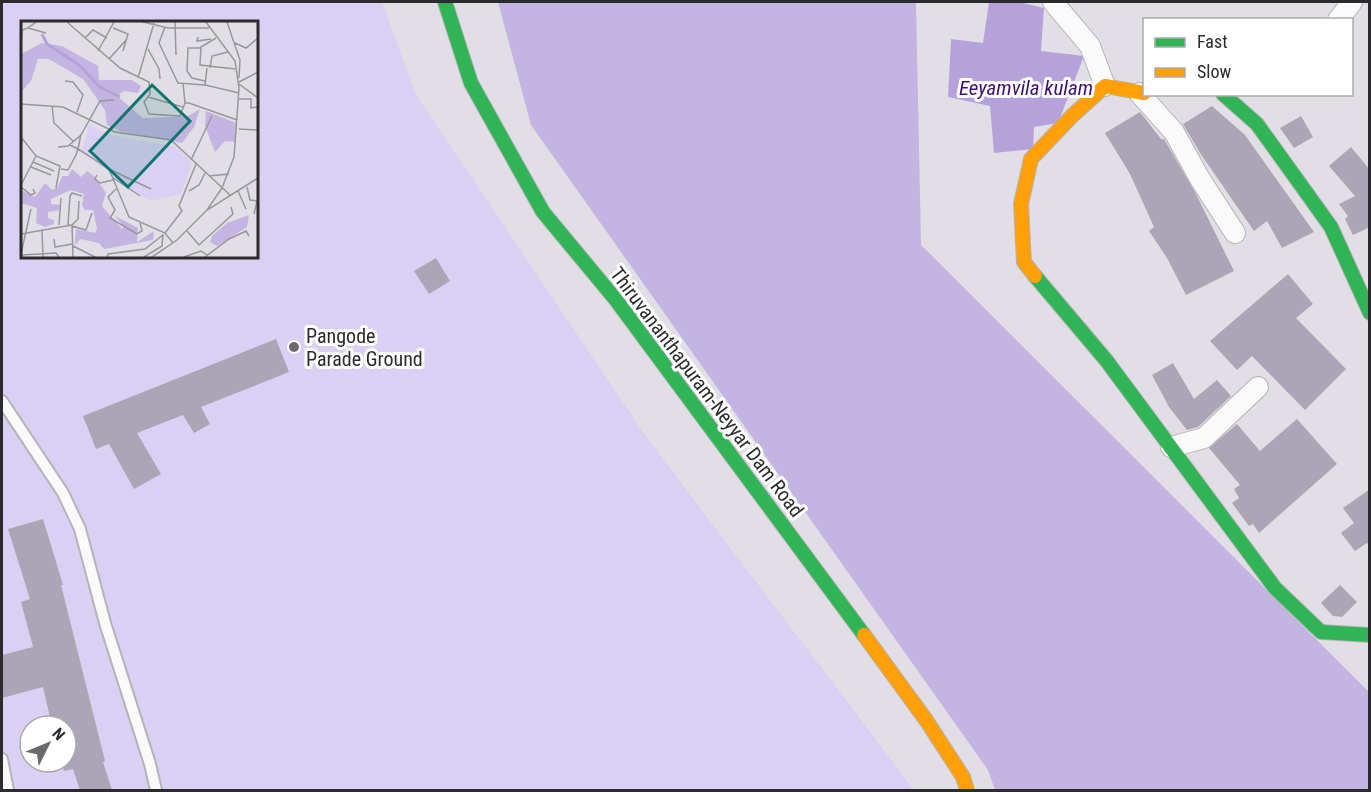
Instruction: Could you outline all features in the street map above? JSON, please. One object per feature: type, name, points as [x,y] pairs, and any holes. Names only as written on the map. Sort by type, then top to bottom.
[{"type":"street","name":"Thiruvananthapuram-Neyyar Dam Road","points":[[445,2],[471,83],[543,212],[616,300],[926,720],[963,777],[967,790]]},
{"type":"street","points":[[1053,2],[1090,46],[1105,86]]},
{"type":"street","points":[[1340,18],[1352,2]]},
{"type":"street","points":[[1105,86],[1142,93]]},
{"type":"street","points":[[1105,86],[1072,116],[1031,159],[1021,204],[1024,262],[1107,360],[1275,588],[1321,632],[1370,635]]},
{"type":"street","points":[[1144,96],[1174,132],[1235,233]]},
{"type":"street","points":[[1225,96],[1257,123],[1331,227],[1370,313]]},
{"type":"street","points":[[1171,447],[1204,438],[1258,387]]},
{"type":"lane","points":[[2,401],[63,493],[80,529],[105,623],[150,764],[156,790]]},
{"type":"lane","points":[[2,759],[8,790]]},
{"type":"shaded area","name":"Pangode Parade Ground","points":[[2,2],[382,2],[416,95],[647,438],[914,790],[2,790]]},
{"type":"shaded area","points":[[498,2],[916,2],[921,245],[1369,692],[1369,790],[995,790],[988,770],[531,125]]},
{"type":"water","name":"Eeyamvila kulam","points":[[989,2],[1019,2],[1044,8],[1041,51],[1084,56],[1058,123],[1034,127],[1033,149],[994,153],[990,106],[948,97],[951,39],[983,43]]},
{"type":"building","points":[[1212,106],[1245,135],[1314,232],[1282,248],[1267,221],[1254,231],[1200,153],[1183,124]]},
{"type":"building","points":[[1140,112],[1161,139],[1164,139],[1196,194],[1234,271],[1186,295],[1167,258],[1149,231],[1154,227],[1130,174],[1105,133]]},
{"type":"building","points":[[1301,116],[1313,137],[1294,148],[1280,128]]},
{"type":"building","points":[[1351,147],[1370,170],[1370,227],[1353,235],[1345,219],[1348,216],[1339,204],[1355,196],[1329,166]]},
{"type":"building","points":[[436,258],[450,281],[429,294],[414,271]]},
{"type":"building","points":[[1288,274],[1313,304],[1296,318],[1346,369],[1305,410],[1252,356],[1237,370],[1210,341]]},
{"type":"building","points":[[276,339],[289,372],[201,407],[210,424],[194,433],[183,415],[137,433],[161,474],[134,489],[109,444],[96,449],[83,416]]},
{"type":"building","points":[[1173,363],[1194,399],[1217,380],[1231,396],[1198,427],[1187,430],[1169,407],[1152,375]]},
{"type":"building","points":[[1297,419],[1337,464],[1259,533],[1253,524],[1249,526],[1232,503],[1239,498],[1234,489],[1240,485],[1209,448],[1237,424],[1260,451]]},
{"type":"building","points":[[1370,489],[1370,546],[1367,543],[1355,551],[1341,533],[1354,523],[1343,508]]},
{"type":"building","points":[[43,519],[63,585],[61,585],[105,761],[103,762],[112,790],[80,790],[75,774],[78,774],[78,714],[49,714],[43,687],[2,698],[2,655],[33,647],[21,602],[30,599],[8,529]]},
{"type":"building","points":[[1340,585],[1357,602],[1342,617],[1333,616],[1321,603]]},
{"type":"traffic: fast","points":[[445,2],[471,83],[543,212],[616,300],[864,635]]},
{"type":"traffic: fast","points":[[1225,96],[1257,124],[1331,227],[1370,313]]},
{"type":"traffic: fast","points":[[1035,276],[1106,360],[1275,588],[1321,632],[1370,635]]},
{"type":"traffic: slow","points":[[1035,276],[1024,262],[1021,204],[1031,159],[1072,116],[1105,86],[1143,93]]},
{"type":"traffic: slow","points":[[864,635],[926,720],[963,777],[967,790]]},
{"type":"place","name":"Pangode Parade Ground","points":[[294,347]]}]
